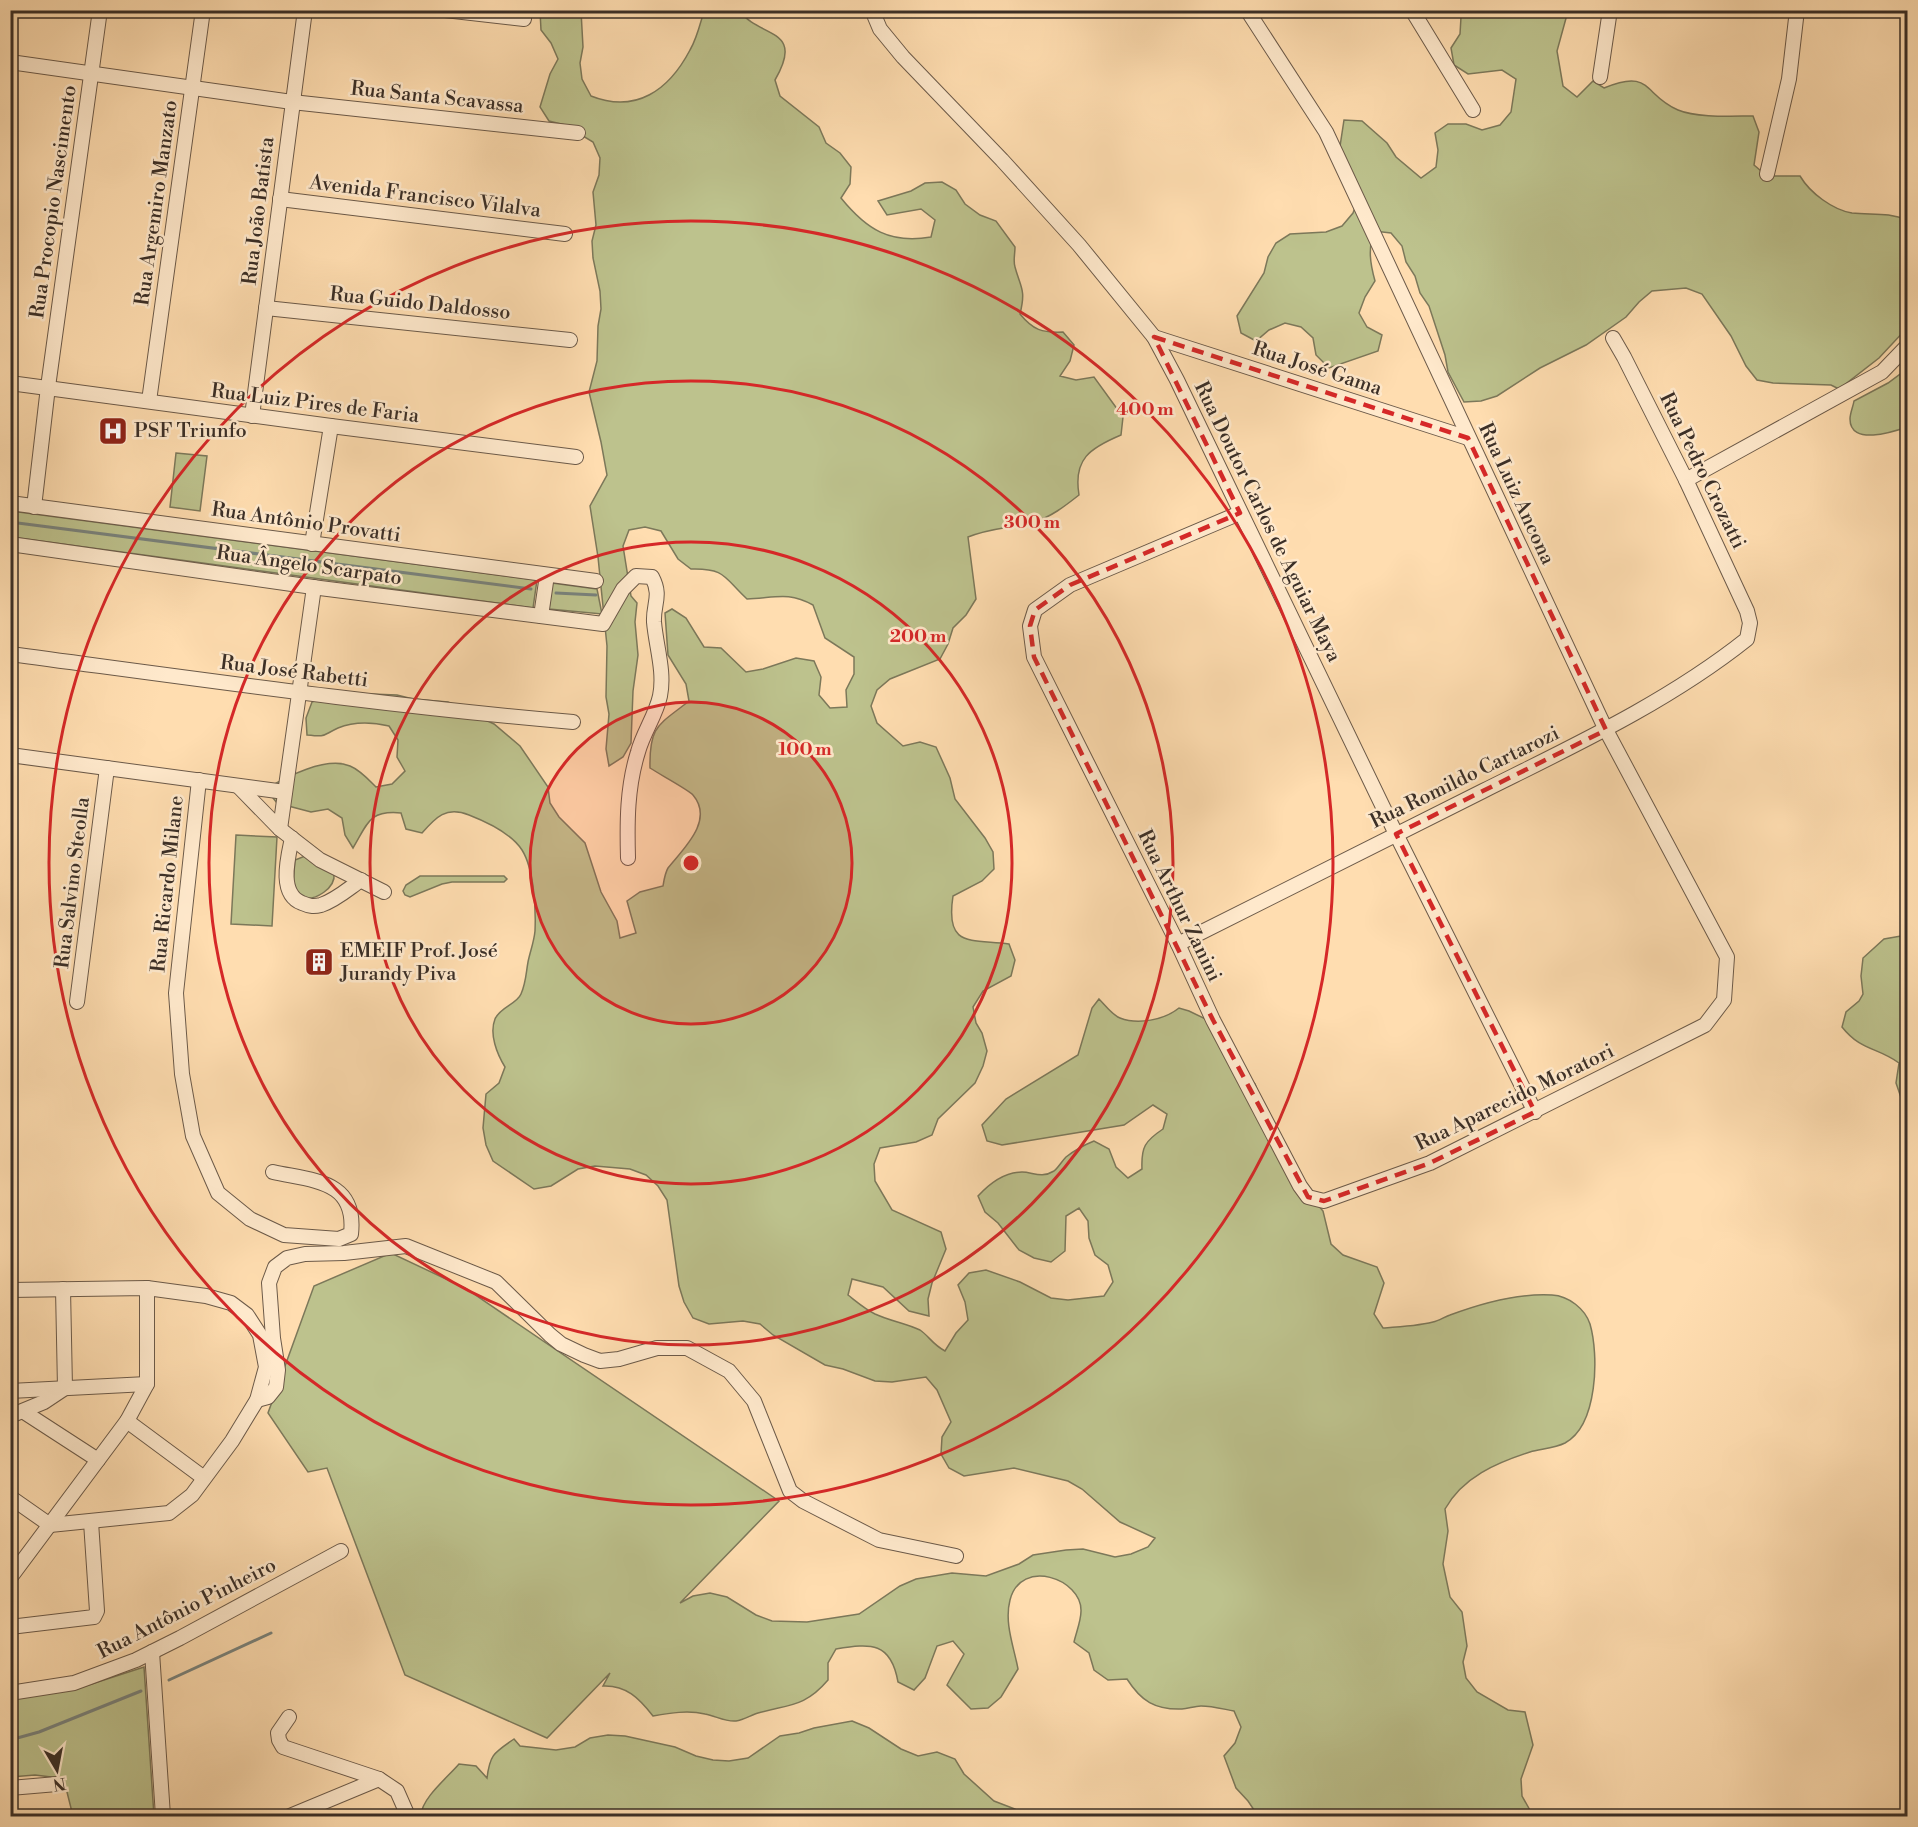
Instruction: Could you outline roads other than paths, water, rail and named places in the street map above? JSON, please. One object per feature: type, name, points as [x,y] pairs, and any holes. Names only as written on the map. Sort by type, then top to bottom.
[{"type":"street","name":"Rua Procopio Nascimento","points":[[34,507],[48,387],[100,10]]},
{"type":"street","name":"Rua Argemiro Manzato","points":[[149,401],[203,10]]},
{"type":"street","name":"Rua João Batista","points":[[252,416],[305,10]]},
{"type":"street","points":[[445,10],[524,19]]},
{"type":"street","name":"Rua Doutor Carlos de Aguiar Maya","points":[[872,10],[880,29],[903,57],[1002,160],[1079,245],[1154,337],[1396,834],[1535,1112]]},
{"type":"street","name":"Rua Luiz Ancona","points":[[1247,10],[1326,132],[1606,730],[1727,957],[1724,1000]]},
{"type":"street","points":[[1412,10],[1473,110]]},
{"type":"street","points":[[1600,77],[1610,10]]},
{"type":"street","points":[[1767,174],[1789,79],[1797,10]]},
{"type":"street","name":"Rua Santa Scavassa","points":[[10,62],[292,102],[578,133]]},
{"type":"street","name":"Avenida Francisco Vilalva","points":[[280,199],[564,234]]},
{"type":"street","name":"Rua Guido Daldosso","points":[[266,308],[570,340]]},
{"type":"street","name":"Rua José Gama","points":[[1154,337],[1468,438]]},
{"type":"street","name":"Rua Pedro Crozatti","points":[[1613,338],[1686,480],[1747,611],[1750,623]]},
{"type":"street","points":[[1686,480],[1882,372],[1908,345]]},
{"type":"street","name":"Rua Luiz Pires de Faria","points":[[10,383],[576,457]]},
{"type":"street","points":[[312,543],[331,426]]},
{"type":"street","name":"Rua Antônio Provatti","points":[[10,503],[596,581]]},
{"type":"street","name":"Rua Arthur Zanini","points":[[1240,513],[1070,585],[1035,610],[1030,626],[1034,657],[1178,944],[1213,1020],[1308,1197]]},
{"type":"street","name":"Rua Ângelo Scarpato","points":[[10,544],[314,587],[603,624],[623,589],[636,576],[652,578],[657,586],[658,600],[654,619],[660,663],[660,696],[638,751],[631,781],[627,820],[628,858]]},
{"type":"street","points":[[541,616],[547,575]]},
{"type":"street","points":[[280,829],[314,587]]},
{"type":"street","name":"Rua Romildo Cartarozi","points":[[1178,944],[1606,730],[1726,656],[1747,639],[1750,623]]},
{"type":"street","name":"Rua José Rabetti","points":[[10,654],[299,692],[573,722]]},
{"type":"street","points":[[10,755],[285,792]]},
{"type":"street","name":"Rua Salvino Steolla","points":[[77,1002],[107,768]]},
{"type":"street","name":"Rua Ricardo Milane","points":[[199,780],[177,993],[182,1074],[193,1137],[218,1193],[250,1219],[284,1235],[339,1239],[351,1234],[353,1218],[345,1197],[330,1185],[273,1172]]},
{"type":"street","points":[[238,786],[280,829],[320,860],[384,892]]},
{"type":"street","points":[[292,838],[287,879],[290,891],[298,901],[313,907],[323,904],[339,897],[361,880]]},
{"type":"street","name":"Rua Aparecido Moratori","points":[[1308,1197],[1324,1201],[1430,1163],[1705,1025],[1724,1000]]},
{"type":"street","points":[[257,1400],[268,1397],[276,1387],[278,1370],[269,1283],[275,1267],[287,1257],[305,1254],[344,1253],[406,1246],[496,1281],[550,1335],[561,1344],[584,1355],[600,1361],[619,1359],[657,1348],[687,1348],[729,1371],[754,1401],[790,1491],[879,1540],[956,1556]]},
{"type":"street","points":[[10,1578],[127,1421],[147,1384],[147,1288]]},
{"type":"street","points":[[10,1290],[147,1288],[206,1296],[231,1303],[247,1315],[260,1335],[266,1366],[257,1400],[232,1441],[192,1495],[169,1513],[50,1525],[10,1497]]},
{"type":"street","points":[[63,1289],[65,1388]]},
{"type":"street","points":[[10,1391],[147,1384]]},
{"type":"street","points":[[17,1414],[44,1402],[65,1388]]},
{"type":"street","points":[[17,1414],[98,1460]]},
{"type":"street","points":[[127,1421],[204,1478]]},
{"type":"street","points":[[10,1627],[94,1617],[97,1611],[91,1522]]},
{"type":"street","name":"Rua Antônio Pinheiro","points":[[10,1693],[74,1683],[152,1652],[341,1551]]},
{"type":"street","points":[[152,1652],[163,1816]]},
{"type":"street","points":[[289,1717],[278,1733],[283,1747],[379,1779],[397,1791],[408,1816]]},
{"type":"street","points":[[294,1816],[379,1779]]},
{"type":"street","points":[[10,1788],[57,1784]]},
{"type":"waterway","points":[[10,522],[531,589]]},
{"type":"waterway","points":[[556,593],[596,595]]},
{"type":"waterway","points":[[169,1680],[271,1633]]},
{"type":"waterway","points":[[10,1740],[39,1732],[141,1691]]},
{"type":"place","name":"PSF Triunfo","points":[[113,431]]},
{"type":"place","name":"EMEIF Prof. José Jurandy Piva","points":[[319,962]]}]
